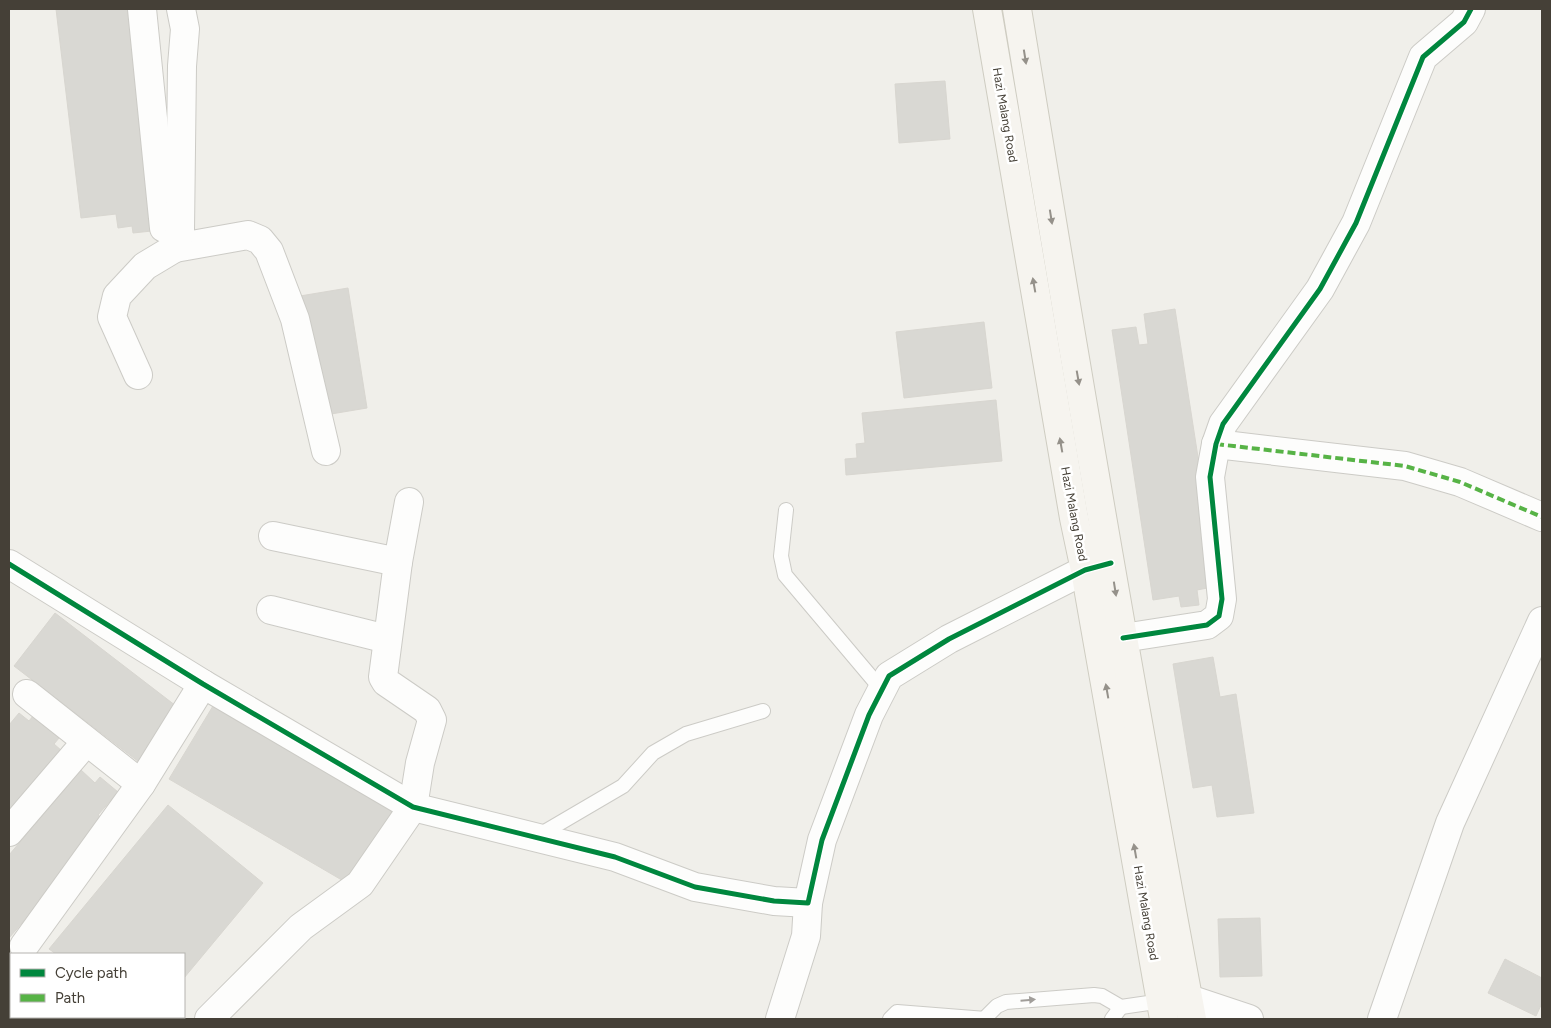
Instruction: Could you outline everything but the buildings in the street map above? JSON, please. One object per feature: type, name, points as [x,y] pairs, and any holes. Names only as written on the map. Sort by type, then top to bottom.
[{"type":"main road","name":"Hazi Malang Road","points":[[987,9],[1074,518],[1085,570],[1163,1010]]},
{"type":"main road","name":"Hazi Malang Road","points":[[1017,9],[1070,332],[1190,1009]]},
{"type":"street","points":[[142,9],[170,238]]},
{"type":"street","points":[[138,375],[112,317],[117,296],[170,238],[180,230],[182,66],[185,29],[181,9]]},
{"type":"street","points":[[1123,638],[1207,625],[1219,616],[1222,599],[1210,477],[1216,444],[1223,424],[1320,289],[1356,223],[1423,57],[1464,22],[1471,9]]},
{"type":"street","points":[[170,238],[248,235],[260,240],[269,250],[295,320],[326,451]]},
{"type":"street","points":[[1216,444],[1405,466],[1460,482],[1542,517]]},
{"type":"street","points":[[209,1019],[301,926],[360,884],[413,807],[420,763],[432,720],[427,710],[386,682],[383,677],[398,562],[409,502]]},
{"type":"street","points":[[274,536],[398,562]]},
{"type":"street","points":[[780,1019],[806,936],[808,903],[822,840],[869,715],[889,676],[949,639],[1085,570],[1111,563]]},
{"type":"street","points":[[9,564],[203,684],[413,807],[615,858],[695,887],[774,901],[808,903]]},
{"type":"street","points":[[270,610],[387,639]]},
{"type":"street","points":[[1382,1019],[1450,823],[1542,621]]},
{"type":"street","points":[[24,946],[141,784],[203,684]]},
{"type":"street","points":[[27,694],[141,784]]},
{"type":"street","points":[[9,832],[86,742]]},
{"type":"street","points":[[1163,1010],[1190,1009],[1249,1019]]},
{"type":"lane","points":[[786,510],[781,556],[785,575],[882,690]]},
{"type":"lane","points":[[535,837],[623,786],[653,753],[686,734],[763,712]]},
{"type":"lane","points":[[890,1019],[898,1012],[986,1019],[998,1006],[1006,1002],[1094,995],[1102,996],[1121,1007],[1163,1010]]},
{"type":"lane","points":[[1112,1019],[1121,1007]]},
{"type":"marked path","points":[[1216,444],[1405,466],[1460,482],[1542,517]]},
{"type":"cycle path","points":[[1123,638],[1207,625],[1219,616],[1222,599],[1210,477],[1216,444],[1223,424],[1320,289],[1356,223],[1423,57],[1464,22],[1471,9]]},
{"type":"cycle path","points":[[9,564],[203,684],[413,807],[615,857],[695,887],[774,901],[808,903],[822,840],[869,715],[889,676],[949,639],[1085,570],[1111,563]]}]
